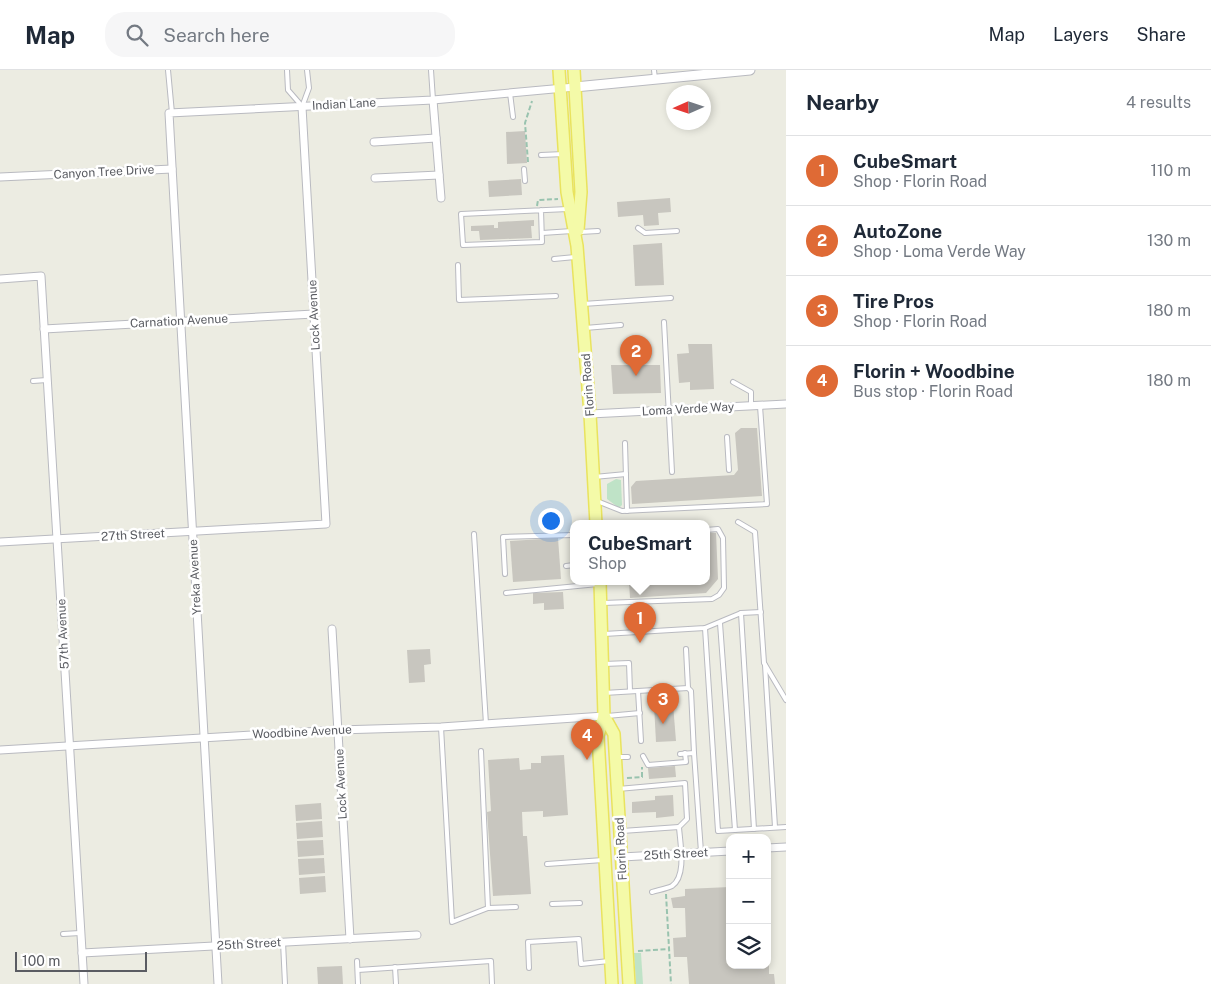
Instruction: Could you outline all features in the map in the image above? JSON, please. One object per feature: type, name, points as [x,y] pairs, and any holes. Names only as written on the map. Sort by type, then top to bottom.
[{"type":"main road","name":"Florin Road","points":[[559,70],[564,154],[562,178],[576,232]]},
{"type":"main road","name":"Florin Road","points":[[574,70],[580,192],[576,232],[596,520]]},
{"type":"main road","name":"Florin Road","points":[[600,585],[604,716],[598,736],[612,984]]},
{"type":"main road","name":"Florin Road","points":[[604,716],[614,734],[620,784],[620,831],[629,984]]},
{"type":"main road","points":[[603,825],[622,857]]},
{"type":"main road","points":[[605,860],[624,899]]},
{"type":"street","points":[[575,87],[654,75],[750,70]]},
{"type":"street","name":"Indian Lane","points":[[172,113],[433,100],[575,87]]},
{"type":"street","points":[[433,100],[441,198]]},
{"type":"street","name":"Lock Avenue","points":[[302,106],[326,524]]},
{"type":"street","points":[[172,113],[169,113],[172,169]]},
{"type":"street","points":[[374,142],[436,138]]},
{"type":"street","name":"Canyon Tree Drive","points":[[0,177],[172,169]]},
{"type":"street","name":"Yreka Avenue","points":[[172,169],[218,984]]},
{"type":"street","points":[[375,178],[439,174]]},
{"type":"street","name":"57th Avenue","points":[[0,279],[41,276],[42,284],[84,984]]},
{"type":"street","name":"Carnation Avenue","points":[[44,329],[314,314]]},
{"type":"street","name":"Loma Verde Way","points":[[590,414],[786,404]]},
{"type":"street","name":"27th Street","points":[[0,542],[326,524]]},
{"type":"street","name":"Lock Avenue","points":[[332,629],[350,938]]},
{"type":"street","name":"Woodbine Avenue","points":[[0,750],[338,730],[441,727],[604,716]]},
{"type":"street","points":[[771,848],[786,847]]},
{"type":"street","name":"25th Street","points":[[622,857],[726,851]]},
{"type":"street","name":"25th Street","points":[[82,953],[417,935]]},
{"type":"lane","points":[[168,70],[172,113]]},
{"type":"lane","points":[[287,70],[288,90],[302,106],[309,88],[307,70]]},
{"type":"lane","points":[[431,70],[433,100]]},
{"type":"lane","points":[[510,93],[513,117]]},
{"type":"lane","points":[[541,154],[564,154]]},
{"type":"lane","points":[[524,169],[525,181]]},
{"type":"lane","points":[[541,210],[542,242],[463,245],[461,214],[541,210],[570,209]]},
{"type":"lane","points":[[638,228],[645,234],[677,231]]},
{"type":"lane","points":[[542,233],[598,231]]},
{"type":"lane","points":[[554,259],[577,252]]},
{"type":"lane","points":[[458,265],[459,300],[556,296]]},
{"type":"lane","points":[[581,304],[671,298]]},
{"type":"lane","points":[[664,322],[672,472]]},
{"type":"lane","points":[[583,328],[621,325]]},
{"type":"lane","points":[[33,381],[48,380]]},
{"type":"lane","points":[[733,382],[751,392],[752,406]]},
{"type":"lane","points":[[595,500],[622,511],[767,504],[760,405]]},
{"type":"lane","points":[[728,437],[728,470]]},
{"type":"lane","points":[[625,443],[627,511]]},
{"type":"lane","points":[[594,477],[626,474]]},
{"type":"lane","points":[[738,522],[755,532],[775,827]]},
{"type":"lane","points":[[601,603],[712,599],[719,595],[724,588],[723,538],[718,530],[710,530]]},
{"type":"lane","points":[[474,534],[486,724]]},
{"type":"lane","points":[[504,574],[503,537],[570,535]]},
{"type":"lane","points":[[566,566],[570,566]]},
{"type":"lane","points":[[506,593],[581,585]]},
{"type":"lane","points":[[602,634],[705,628],[741,614],[761,612]]},
{"type":"lane","points":[[741,614],[754,829]]},
{"type":"lane","points":[[720,623],[735,830]]},
{"type":"lane","points":[[705,628],[718,831],[786,827]]},
{"type":"lane","points":[[686,649],[701,852]]},
{"type":"lane","points":[[603,664],[628,663],[630,691]]},
{"type":"lane","points":[[764,663],[786,700]]},
{"type":"lane","points":[[604,693],[688,688]]},
{"type":"lane","points":[[638,691],[641,741]]},
{"type":"lane","points":[[604,716],[640,712]]},
{"type":"lane","points":[[441,727],[452,922],[488,908],[516,906]]},
{"type":"lane","points":[[481,751],[488,908]]},
{"type":"lane","points":[[642,756],[648,765],[686,762],[685,753]]},
{"type":"lane","points":[[680,754],[694,753]]},
{"type":"lane","points":[[616,758],[628,757]]},
{"type":"lane","points":[[620,784],[685,783],[687,820],[679,828],[620,831]]},
{"type":"lane","points":[[652,892],[672,886],[678,878],[681,869],[679,828]]},
{"type":"lane","points":[[547,864],[605,860]]},
{"type":"lane","points":[[552,904],[580,903]]},
{"type":"lane","points":[[63,934],[80,933]]},
{"type":"lane","points":[[530,968],[528,942],[580,939],[581,964],[611,961]]},
{"type":"lane","points":[[283,942],[285,984]]},
{"type":"lane","points":[[358,970],[491,960],[492,984]]},
{"type":"lane","points":[[357,961],[358,984]]},
{"type":"lane","points":[[395,967],[396,984]]},
{"type":"path","points":[[528,162],[525,122],[532,101]]},
{"type":"path","points":[[620,784],[642,777],[641,767],[650,766]]},
{"type":"path","points":[[666,893],[671,984]]},
{"type":"path","points":[[633,951],[669,949]]},
{"type":"green space","points":[[616,479],[621,480],[622,505],[619,508],[607,499],[607,484]]},
{"type":"green space","points":[[634,953],[641,953],[643,984],[636,984]]},
{"type":"building","points":[[525,131],[527,163],[507,164],[506,132]]},
{"type":"building","points":[[521,179],[522,195],[489,197],[488,181]]},
{"type":"building","points":[[670,198],[671,212],[658,213],[659,225],[644,226],[643,215],[618,217],[617,202]]},
{"type":"building","points":[[534,220],[534,226],[531,226],[532,238],[480,240],[479,231],[471,231],[471,226],[494,225],[494,228],[498,228],[498,222]]},
{"type":"building","points":[[662,243],[664,285],[635,286],[633,245]]},
{"type":"building","points":[[688,344],[712,344],[714,389],[690,390],[690,382],[679,383],[677,354],[689,353]]},
{"type":"building","points":[[611,365],[660,365],[661,393],[613,394]]},
{"type":"building","points":[[741,428],[757,428],[762,496],[632,504],[631,487],[636,481],[734,475],[738,470],[735,433]]},
{"type":"building","points":[[710,533],[716,533],[718,579],[706,593],[630,598],[629,585],[710,585]]},
{"type":"building","points":[[558,538],[561,579],[513,582],[510,541]]},
{"type":"building","points":[[563,592],[564,609],[544,610],[544,603],[533,604],[533,593]]},
{"type":"building","points":[[430,649],[431,664],[424,665],[425,682],[409,683],[407,650]]},
{"type":"building","points":[[673,704],[676,741],[656,742],[654,705]]},
{"type":"building","points":[[564,755],[568,815],[543,817],[543,811],[522,812],[523,836],[527,836],[531,894],[493,896],[487,812],[491,811],[488,760],[519,758],[520,770],[531,769],[531,763],[541,763],[541,756]]},
{"type":"building","points":[[675,766],[676,777],[649,779],[648,768]]},
{"type":"building","points":[[673,795],[674,816],[656,818],[656,812],[632,813],[632,802],[655,800],[655,796]]},
{"type":"building","points":[[321,803],[322,819],[296,821],[295,805]]},
{"type":"building","points":[[322,821],[323,837],[297,839],[296,823]]},
{"type":"building","points":[[323,840],[324,855],[298,857],[297,841]]},
{"type":"building","points":[[324,858],[325,873],[299,875],[298,859]]},
{"type":"building","points":[[325,876],[326,892],[300,894],[299,878]]},
{"type":"building","points":[[726,887],[726,969],[769,969],[769,974],[774,974],[775,984],[689,984],[687,957],[674,957],[673,938],[686,937],[685,908],[673,908],[671,898],[685,896],[685,889]]},
{"type":"building","points":[[342,966],[343,984],[318,984],[317,967]]},
{"type":"place","name":"AutoZone","points":[[636,376]]},
{"type":"place","name":"CubeSmart","points":[[640,643]]},
{"type":"place","name":"Tire Pros","points":[[663,724]]},
{"type":"place","name":"Florin + Woodbine","points":[[587,760]]}]
